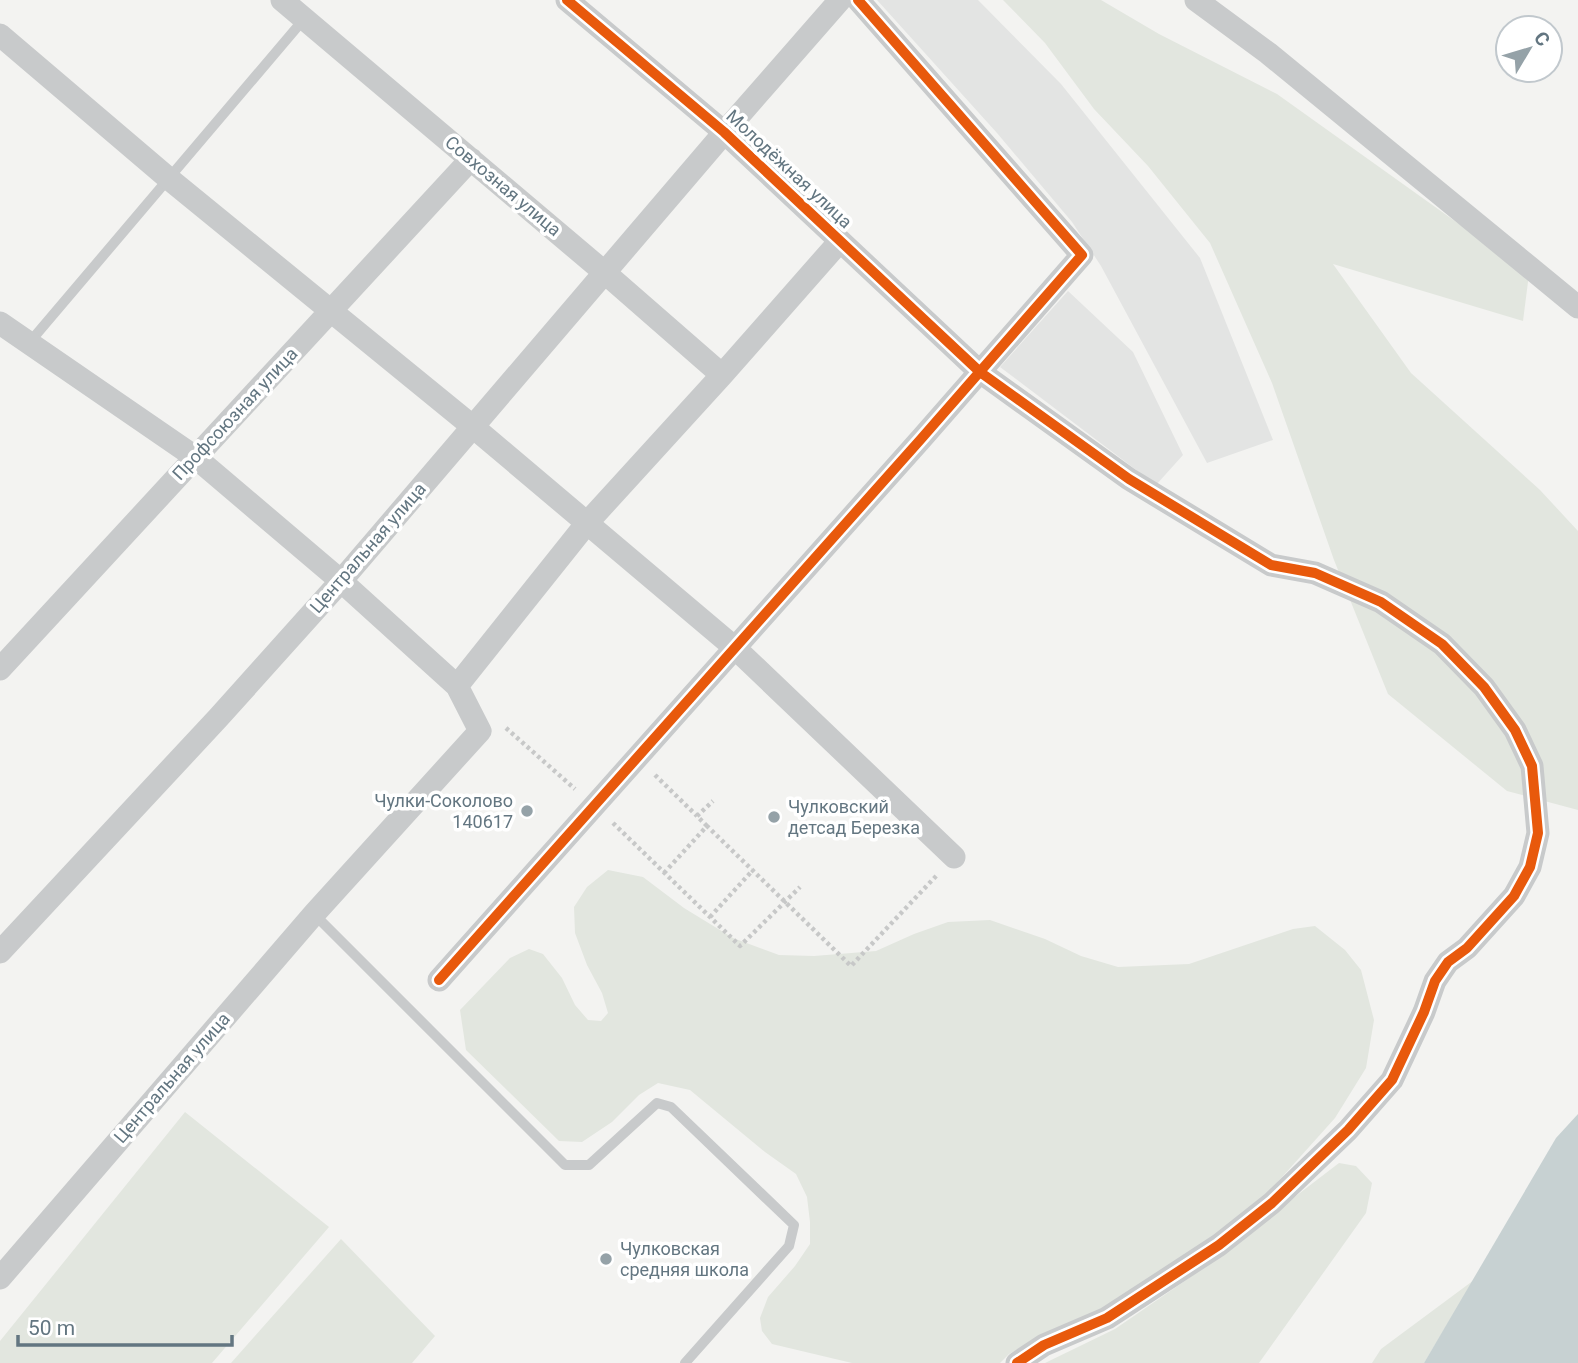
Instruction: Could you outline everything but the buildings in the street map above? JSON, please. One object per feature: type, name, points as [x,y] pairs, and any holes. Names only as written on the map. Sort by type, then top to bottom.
[{"type":"street","name":"Совхозная улица","points":[[282,0],[722,375]]},
{"type":"street","name":"Молодёжная улица","points":[[567,0],[724,132],[980,372],[1129,479],[1271,565],[1315,573],[1381,601],[1442,644],[1484,687],[1515,730],[1532,766],[1538,833],[1530,867],[1514,896],[1466,948],[1448,962],[1435,981],[1424,1012],[1392,1080],[1348,1130],[1272,1203],[1219,1245],[1107,1318],[1044,1345],[1017,1363]]},
{"type":"street","name":"Центральная улица","points":[[0,952],[218,718],[341,581],[840,0]]},
{"type":"street","points":[[439,980],[1082,255],[858,0]]},
{"type":"street","points":[[1196,0],[1268,53],[1578,306]]},
{"type":"street","points":[[0,34],[168,178],[472,426],[735,648],[954,857]]},
{"type":"street","name":"Профсоюзная улица","points":[[0,669],[471,159]]},
{"type":"street","points":[[0,323],[195,457],[341,581],[457,686],[587,523],[840,241]]},
{"type":"street","name":"Центральная улица","points":[[0,1278],[314,914],[480,731],[457,686]]},
{"type":"lane","points":[[29,343],[304,19]]},
{"type":"lane","points":[[314,914],[565,1165],[589,1165],[657,1102],[671,1107],[794,1225],[789,1246],[685,1363]]},
{"type":"path","points":[[499,723],[594,806],[740,946],[800,887]]},
{"type":"path","points":[[638,757],[851,966],[954,857]]},
{"type":"path","points":[[697,816],[713,801]]},
{"type":"path","points":[[664,873],[707,826]]},
{"type":"path","points":[[710,917],[753,870]]},
{"type":"shaded area","points":[[877,0],[978,0],[1061,84],[1200,258],[1273,440],[1207,463],[1101,266],[1072,222],[997,133]]},
{"type":"shaded area","points":[[1003,0],[1101,0],[1159,34],[1277,94],[1529,274],[1523,321],[1333,264],[1411,373],[1540,490],[1578,531],[1578,810],[1507,791],[1388,694],[1334,560],[1272,383],[1210,243],[1148,166],[1094,109],[1045,43]]},
{"type":"shaded area","points":[[1068,291],[1133,352],[1183,455],[1156,485],[1000,367]]},
{"type":"shaded area","points":[[608,870],[643,877],[684,908],[733,938],[779,955],[814,956],[876,951],[948,922],[990,920],[1045,939],[1081,956],[1118,967],[1189,964],[1293,929],[1315,926],[1345,950],[1361,970],[1374,1020],[1366,1068],[1335,1118],[1266,1195],[1212,1239],[1104,1308],[1009,1354],[1000,1363],[852,1363],[772,1344],[762,1331],[760,1318],[768,1297],[810,1244],[807,1197],[796,1174],[690,1090],[658,1083],[639,1095],[612,1122],[582,1142],[559,1141],[466,1050],[460,1010],[510,958],[529,949],[543,954],[562,978],[575,1005],[588,1020],[601,1021],[608,1013],[575,933],[574,907],[587,887]]},
{"type":"shaded area","points":[[185,1112],[329,1227],[212,1363],[0,1363],[0,1341]]},
{"type":"shaded area","points":[[1578,1114],[1578,1363],[1424,1363],[1556,1138]]},
{"type":"shaded area","points":[[1339,1163],[1356,1166],[1372,1183],[1366,1213],[1259,1363],[1045,1363],[1115,1329],[1224,1254]]},
{"type":"shaded area","points":[[341,1239],[435,1336],[412,1363],[231,1363]]},
{"type":"shaded area","points":[[1474,1280],[1424,1363],[1372,1363],[1381,1349]]},
{"type":"cycle path","points":[[567,0],[724,132],[980,372],[1129,479],[1271,565],[1315,573],[1381,602],[1442,644],[1484,687],[1515,730],[1532,766],[1538,833],[1530,867],[1514,896],[1467,948],[1448,962],[1435,981],[1424,1012],[1392,1080],[1348,1130],[1272,1203],[1219,1245],[1107,1318],[1044,1345],[1017,1363]]},
{"type":"cycle path","points":[[439,980],[1082,255],[858,0]]},
{"type":"place","name":"Чулки-Соколово 140617","points":[[527,811]]},
{"type":"place","name":"Чулковский детсад Березка","points":[[774,817]]},
{"type":"place","name":"Чулковская средняя школа","points":[[606,1259]]}]
